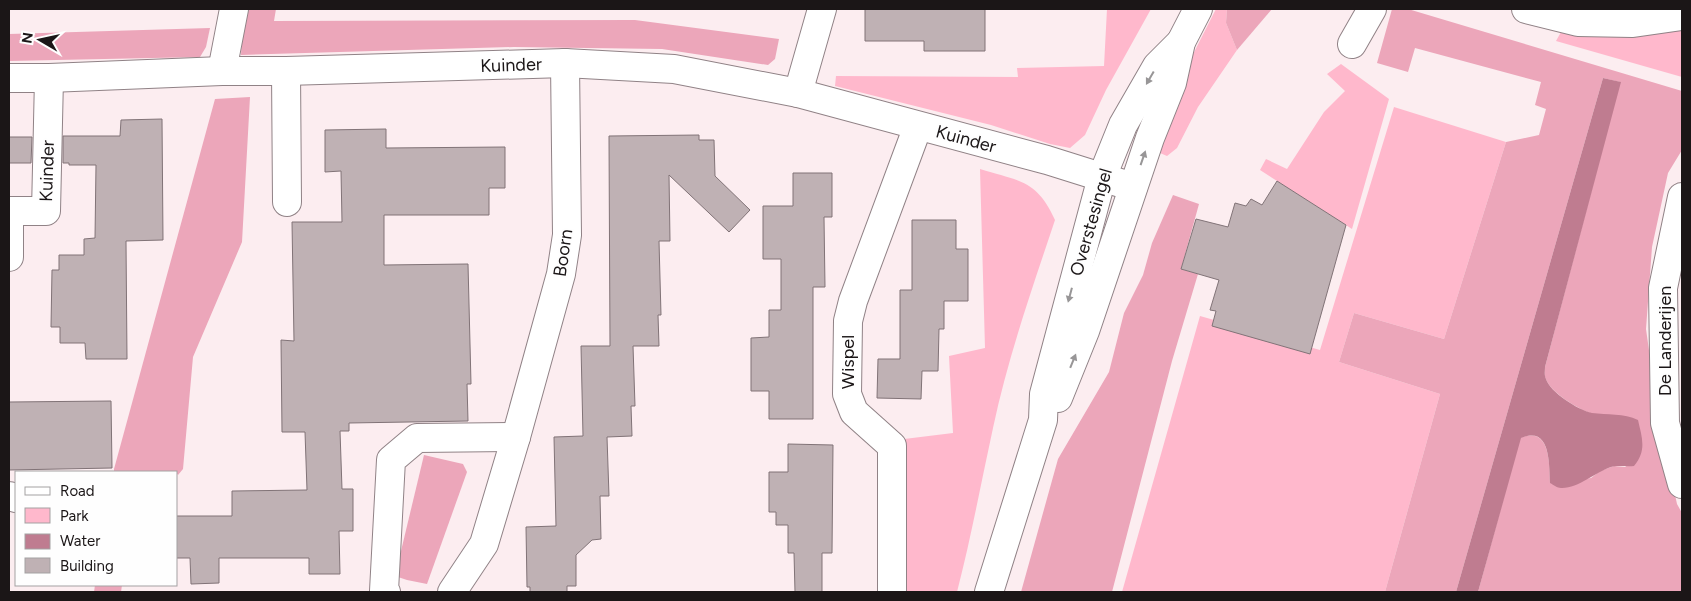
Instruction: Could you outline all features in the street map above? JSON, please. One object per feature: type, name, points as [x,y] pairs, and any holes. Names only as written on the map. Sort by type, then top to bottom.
[{"type":"street","points":[[222,71],[234,9]]},
{"type":"street","points":[[798,93],[822,9]]},
{"type":"street","name":"Overstesingel","points":[[1043,420],[1057,402],[1085,332],[1132,187],[1172,83],[1181,42],[1198,9]]},
{"type":"street","points":[[1352,44],[1372,9]]},
{"type":"street","points":[[1526,9],[1578,22],[1633,23],[1682,16]]},
{"type":"street","name":"Overstesingel","points":[[989,592],[1043,420],[1044,394],[1102,177],[1123,125],[1157,66],[1181,42]]},
{"type":"street","name":"Kuinder","points":[[9,78],[565,63],[674,68],[798,93],[1047,160],[1132,187]]},
{"type":"street","name":"Boorn","points":[[452,592],[484,544],[561,274],[567,236],[565,63]]},
{"type":"street","points":[[286,71],[287,202]]},
{"type":"street","name":"Kuinder","points":[[9,256],[9,211],[46,211],[48,78]]},
{"type":"street","name":"Wispel","points":[[892,592],[892,446],[854,412],[847,394],[848,321],[918,126]]},
{"type":"street","name":"De Landerijen","points":[[1682,197],[1663,288],[1665,423],[1682,484]]},
{"type":"street","points":[[386,592],[384,592],[391,460],[418,438],[516,437]]},
{"type":"green space","points":[[1107,9],[1151,9],[1106,90],[1085,135],[1070,148],[1050,144],[991,125],[835,86],[836,76],[1018,77],[1017,68],[1104,66]]},
{"type":"green space","points":[[1216,9],[1227,9],[1226,23],[1237,50],[1198,107],[1177,148],[1167,156],[1153,150],[1186,68]]},
{"type":"green space","points":[[1682,30],[1682,77],[1556,41],[1561,32],[1593,36]]},
{"type":"green space","points":[[1341,64],[1389,99],[1352,229],[1260,170],[1266,159],[1287,169],[1324,112],[1345,91],[1327,74]]},
{"type":"green space","points":[[1394,107],[1506,142],[1444,339],[1354,313],[1339,362],[1440,394],[1385,592],[1122,592],[1200,316],[1320,350]]},
{"type":"green space","points":[[980,169],[1016,180],[1034,189],[1055,220],[1006,375],[957,592],[902,592],[896,440],[953,433],[949,356],[985,348]]},
{"type":"shaded area","points":[[249,9],[276,9],[274,21],[635,20],[779,39],[775,59],[768,65],[662,49],[514,47],[241,55],[242,36]]},
{"type":"shaded area","points":[[1227,9],[1272,9],[1237,50],[1226,23]]},
{"type":"shaded area","points":[[1392,9],[1408,9],[1682,91],[1682,150],[1668,173],[1652,247],[1646,329],[1659,421],[1677,504],[1682,513],[1682,592],[1478,592],[1520,438],[1530,435],[1538,437],[1543,442],[1548,457],[1550,483],[1591,478],[1600,471],[1614,466],[1626,467],[1590,413],[1578,408],[1559,395],[1545,378],[1545,367],[1620,82],[1603,78],[1456,592],[1385,592],[1440,394],[1339,362],[1354,313],[1444,339],[1506,142],[1539,135],[1546,109],[1535,105],[1541,82],[1415,48],[1408,72],[1377,63]]},
{"type":"shaded area","points":[[210,28],[206,47],[200,57],[9,61],[9,34]]},
{"type":"shaded area","points":[[250,97],[242,242],[193,357],[183,469],[178,475],[178,471],[114,471],[114,469],[215,99]]},
{"type":"shaded area","points":[[1173,195],[1199,204],[1181,269],[1198,274],[1172,361],[1112,592],[1021,592],[1058,459],[1109,372],[1124,313],[1143,275],[1152,243]]},
{"type":"shaded area","points":[[424,455],[463,464],[467,472],[427,584],[395,576]]},
{"type":"shaded area","points":[[95,586],[122,586],[121,592],[94,592]]},
{"type":"water","points":[[1603,78],[1621,82],[1545,367],[1545,378],[1559,395],[1579,408],[1592,413],[1621,415],[1638,420],[1642,444],[1641,455],[1634,466],[1611,467],[1573,486],[1560,488],[1550,483],[1548,457],[1543,442],[1538,437],[1531,435],[1521,438],[1478,592],[1456,592]]},
{"type":"building","points":[[865,9],[985,9],[985,51],[924,51],[924,41],[865,41]]},
{"type":"building","points":[[162,119],[163,240],[126,241],[127,359],[86,359],[85,343],[60,343],[60,327],[51,327],[52,270],[59,270],[59,255],[84,255],[84,239],[95,238],[96,165],[69,165],[69,163],[63,163],[63,136],[120,136],[121,120]]},
{"type":"building","points":[[386,129],[386,148],[505,147],[505,188],[489,188],[489,215],[384,215],[384,265],[468,264],[471,384],[467,384],[468,421],[349,423],[349,431],[340,431],[342,489],[353,489],[353,531],[339,531],[340,574],[309,574],[309,558],[219,558],[219,583],[191,584],[190,558],[178,558],[178,516],[232,516],[232,491],[307,490],[305,432],[282,432],[281,340],[294,341],[292,222],[342,222],[341,171],[325,172],[325,130]]},
{"type":"building","points":[[699,135],[699,140],[714,140],[715,176],[750,210],[729,232],[669,175],[670,241],[659,241],[661,315],[658,315],[659,346],[633,346],[635,406],[631,406],[632,436],[607,437],[609,496],[600,496],[601,539],[592,540],[576,555],[576,586],[567,586],[567,592],[530,592],[530,587],[527,587],[526,527],[556,526],[554,437],[583,436],[581,346],[610,346],[609,136]]},
{"type":"building","points":[[9,137],[32,137],[31,163],[9,163]]},
{"type":"building","points":[[793,173],[832,173],[832,217],[824,217],[825,287],[813,287],[813,419],[769,419],[769,391],[751,391],[751,338],[769,337],[769,310],[781,310],[781,259],[763,259],[763,206],[793,206]]},
{"type":"building","points":[[1277,181],[1346,225],[1310,354],[1212,326],[1216,311],[1210,310],[1219,280],[1181,269],[1196,219],[1228,227],[1235,203],[1246,206],[1251,199],[1262,205]]},
{"type":"building","points":[[912,220],[956,220],[956,249],[968,249],[968,301],[944,301],[944,329],[939,329],[938,371],[922,371],[921,399],[877,398],[878,359],[900,359],[900,290],[912,290]]},
{"type":"building","points":[[111,401],[112,468],[9,470],[9,402]]},
{"type":"building","points":[[788,444],[833,445],[832,553],[822,553],[822,592],[795,592],[794,553],[788,553],[788,525],[776,525],[776,512],[769,512],[769,472],[788,472]]}]
